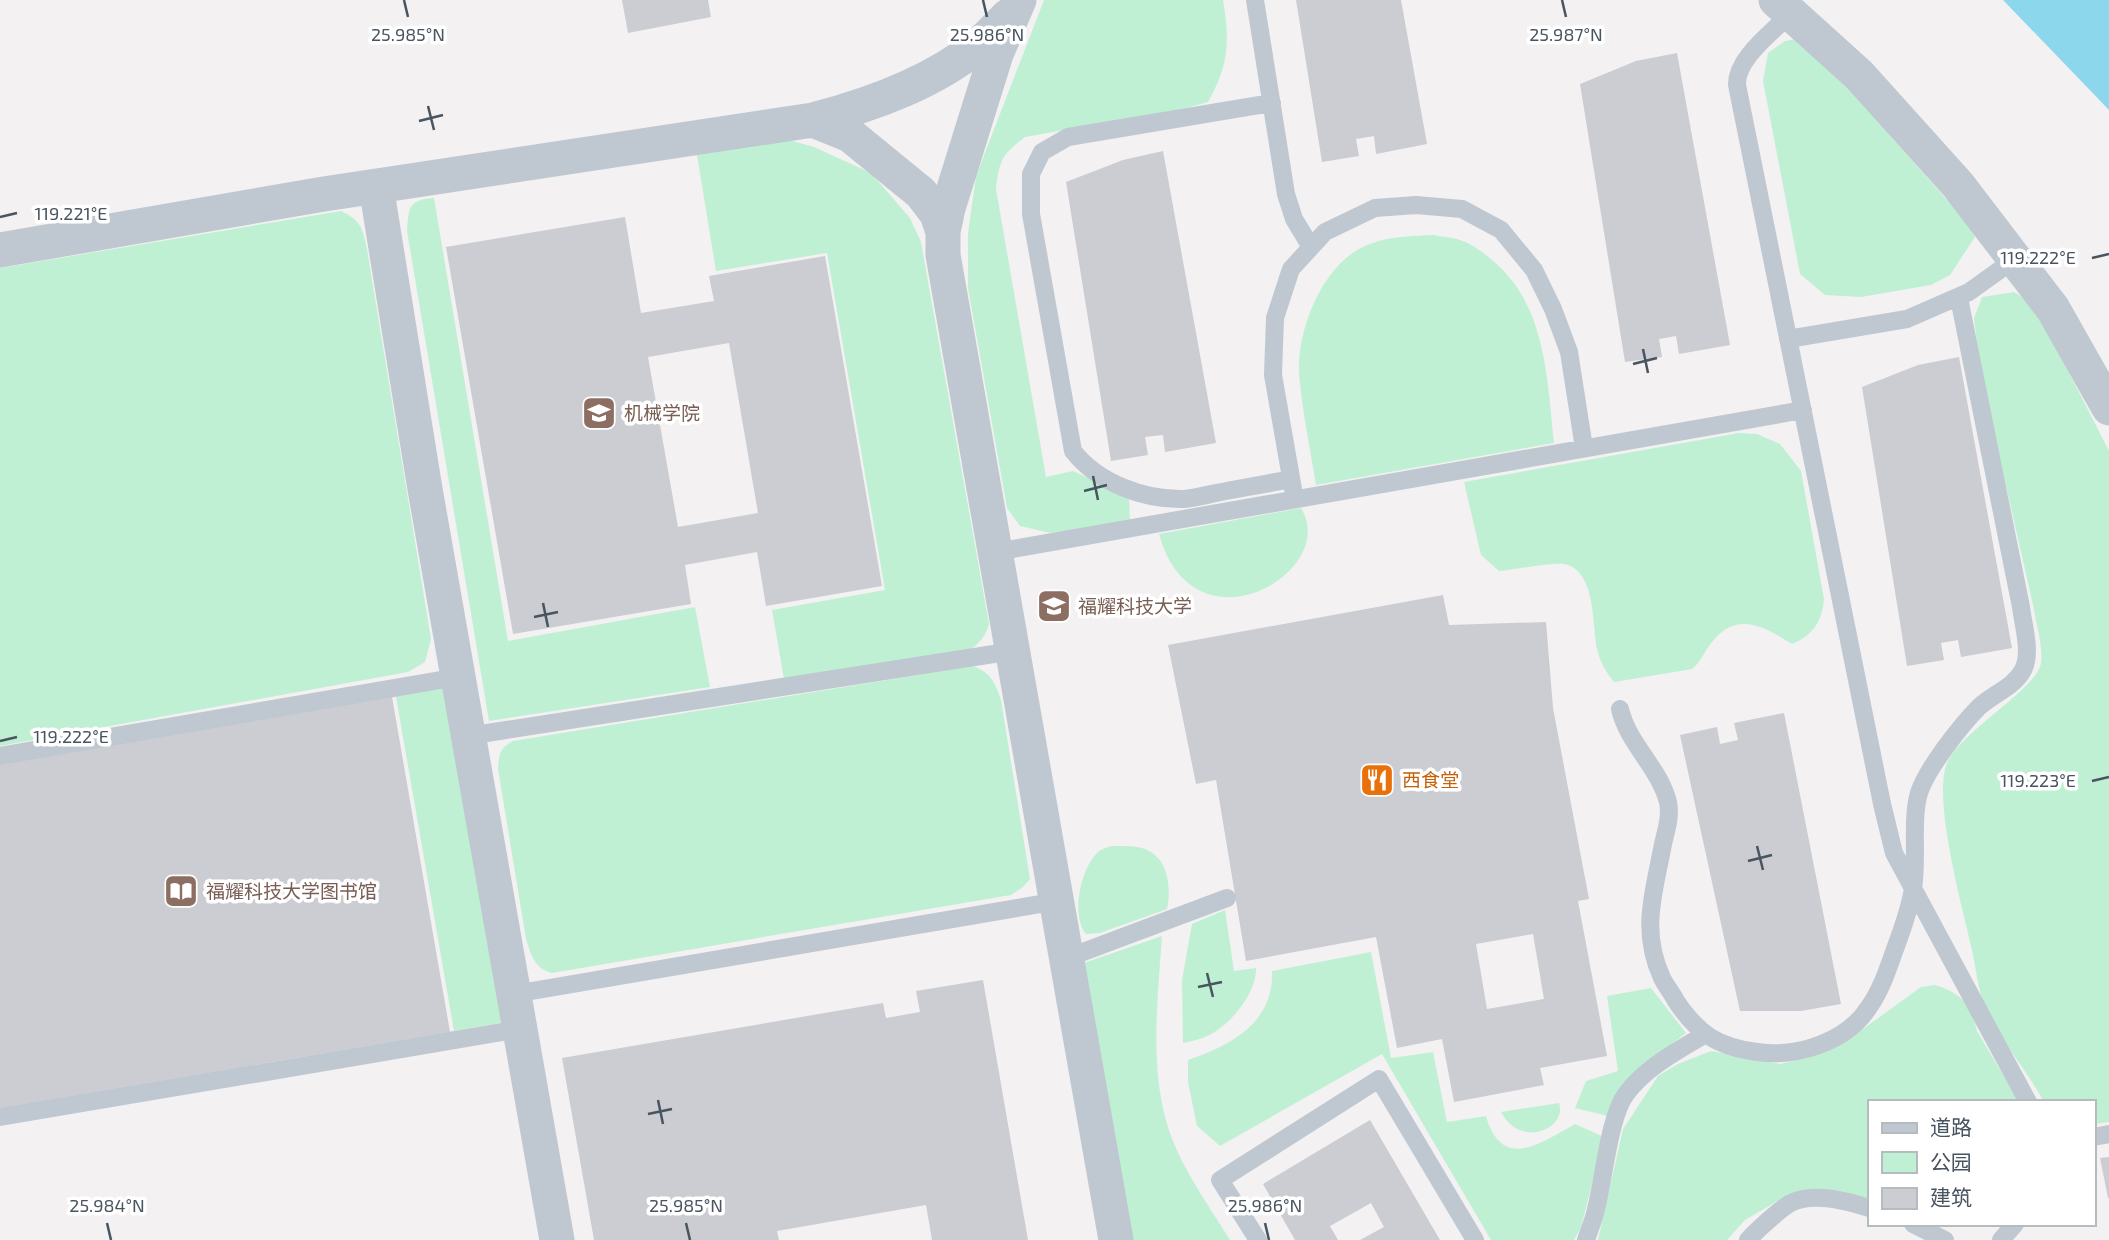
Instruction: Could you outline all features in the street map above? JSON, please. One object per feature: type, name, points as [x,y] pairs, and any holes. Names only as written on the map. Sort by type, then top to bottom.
[{"type":"street","points":[[0,250],[376,187],[813,120],[862,107],[946,68],[981,43],[1018,3]]},
{"type":"street","points":[[1018,3],[996,54],[943,232],[943,255],[1116,1240]]},
{"type":"street","points":[[1784,6],[1877,95],[1958,185],[2053,309],[2109,408]]},
{"type":"street","points":[[813,120],[850,135],[921,193],[937,214],[943,232]]},
{"type":"street","points":[[376,187],[425,489],[557,1240]]},
{"type":"lane","points":[[1255,0],[1286,194],[1294,219],[1311,247]]},
{"type":"lane","points":[[1784,6],[1743,61],[1737,74],[1737,85],[1882,804],[1894,853],[2027,1100]]},
{"type":"lane","points":[[1272,103],[1068,137],[1042,152],[1031,174],[1031,214],[1073,451],[1082,463],[1109,481],[1151,496],[1185,499],[1291,479]]},
{"type":"lane","points":[[1294,499],[1273,375],[1275,318],[1290,269],[1325,232],[1375,208],[1416,205],[1462,209],[1501,230],[1534,270],[1553,309],[1569,352],[1584,448]]},
{"type":"lane","points":[[1788,340],[1907,319],[1959,298],[2015,259]]},
{"type":"lane","points":[[1620,709],[1625,727],[1655,773],[1668,804],[1668,822],[1650,900],[1652,948],[1662,979],[1681,1008],[1703,1035],[1726,1046],[1785,1055],[1817,1047],[1843,1033],[1869,1009],[1885,975],[1913,888],[1918,796],[1928,771],[1979,707],[2010,685],[2024,669],[2027,649],[2021,607],[1959,298]]},
{"type":"lane","points":[[996,552],[1802,410]]},
{"type":"lane","points":[[1147,525],[1147,508],[1151,496]]},
{"type":"lane","points":[[468,736],[1013,651]]},
{"type":"lane","points":[[0,757],[458,677]]},
{"type":"lane","points":[[1068,958],[1227,898]]},
{"type":"lane","points":[[514,994],[1058,901]]},
{"type":"lane","points":[[0,1117],[520,1030]]},
{"type":"lane","points":[[1586,1240],[1596,1211],[1612,1129],[1625,1095],[1645,1074],[1703,1035]]},
{"type":"lane","points":[[1258,1240],[1220,1180],[1379,1079],[1475,1240]]},
{"type":"lane","points":[[1748,1240],[1790,1204],[1810,1199],[1835,1199],[1868,1208]]},
{"type":"lane","points":[[1917,1226],[1945,1240]]},
{"type":"lane","points":[[2001,1240],[2013,1226]]},
{"type":"green space","points":[[1044,0],[1223,0],[1227,28],[1224,64],[1208,102],[1025,137],[1011,148],[1000,165],[996,189],[1046,477],[1073,471],[1129,496],[1130,523],[1051,533],[1020,526],[1007,508],[968,288],[968,233],[976,176]]},
{"type":"green space","points":[[1796,39],[1811,46],[1969,225],[1975,237],[1950,275],[1931,285],[1861,297],[1825,295],[1800,274],[1763,81],[1768,53],[1785,41]]},
{"type":"green space","points":[[789,140],[814,147],[871,173],[910,218],[921,242],[989,624],[982,638],[971,649],[784,679],[772,610],[885,590],[827,253],[716,271],[697,155]]},
{"type":"green space","points":[[434,198],[508,641],[695,607],[710,687],[489,721],[407,231],[412,206],[419,201]]},
{"type":"green space","points":[[341,211],[360,226],[367,249],[431,639],[425,662],[408,672],[0,746],[0,268]]},
{"type":"green space","points":[[1434,235],[1460,240],[1481,251],[1510,278],[1523,298],[1534,320],[1541,344],[1554,443],[1316,485],[1299,373],[1303,336],[1316,298],[1339,265],[1354,252],[1386,239]]},
{"type":"green space","points":[[2014,292],[2027,300],[2040,316],[2109,451],[2109,1122],[2095,1124],[2095,1100],[2043,1100],[1998,1032],[1985,1007],[1979,986],[1946,827],[1943,780],[1947,763],[1967,738],[2027,685],[2041,663],[2033,605],[1980,371],[1974,318],[1982,297]]},
{"type":"green space","points":[[1739,433],[1757,434],[1780,444],[1801,471],[1824,599],[1815,627],[1792,644],[1761,627],[1741,624],[1731,626],[1709,645],[1692,669],[1614,682],[1598,654],[1587,587],[1574,568],[1559,564],[1499,571],[1481,555],[1464,482]]},
{"type":"green space","points":[[1301,508],[1308,533],[1300,556],[1283,577],[1258,592],[1229,597],[1201,591],[1177,571],[1159,534]]},
{"type":"green space","points":[[973,666],[992,679],[1001,700],[1030,879],[1023,887],[1011,895],[552,973],[541,968],[534,960],[526,939],[498,769],[501,752],[513,741]]},
{"type":"green space","points":[[446,682],[505,1022],[454,1031],[395,691]]},
{"type":"green space","points":[[1112,846],[1142,848],[1157,857],[1167,878],[1167,909],[1100,933],[1086,934],[1081,926],[1078,903],[1083,878],[1094,857],[1101,850]]},
{"type":"green space","points":[[1225,910],[1234,971],[1256,968],[1252,988],[1240,1009],[1223,1026],[1205,1037],[1183,1043],[1182,980],[1192,924]]},
{"type":"green space","points":[[1162,936],[1156,1032],[1162,1104],[1180,1157],[1230,1240],[1133,1240],[1084,963]]},
{"type":"green space","points":[[1371,952],[1391,1058],[1433,1052],[1447,1122],[1486,1116],[1493,1133],[1502,1144],[1512,1148],[1536,1145],[1575,1124],[1604,1137],[1581,1227],[1574,1240],[1491,1240],[1382,1054],[1220,1146],[1197,1126],[1188,1082],[1188,1060],[1226,1044],[1249,1028],[1265,1006],[1271,990],[1272,971]]},
{"type":"green space","points":[[1935,985],[1964,1001],[1972,1014],[1977,1031],[2018,1100],[1868,1100],[1868,1200],[1786,1196],[1745,1220],[1727,1240],[1598,1240],[1623,1129],[1658,1076],[1678,1064],[1711,1051],[1780,1064],[1808,1058],[1852,1037],[1921,987]]},
{"type":"green space","points":[[1651,988],[1686,1033],[1648,1062],[1608,1116],[1575,1108],[1586,1081],[1618,1071],[1607,996]]},
{"type":"green space","points":[[1559,1103],[1557,1120],[1541,1131],[1520,1130],[1510,1124],[1501,1112]]},
{"type":"water","points":[[2003,0],[2109,0],[2109,110]]},
{"type":"building","points":[[622,0],[708,0],[711,17],[628,33]]},
{"type":"building","points":[[1296,0],[1401,0],[1427,144],[1376,154],[1374,136],[1356,139],[1359,156],[1322,162]]},
{"type":"building","points":[[1677,53],[1730,345],[1679,354],[1676,336],[1659,339],[1662,357],[1625,362],[1580,84],[1636,61]]},
{"type":"building","points":[[1163,151],[1216,443],[1165,452],[1163,435],[1145,437],[1148,455],[1111,461],[1066,182],[1123,160]]},
{"type":"building","points":[[625,217],[641,313],[714,301],[709,276],[825,256],[882,586],[766,606],[757,552],[685,565],[691,604],[513,634],[446,247]],"holes":[[[729,343],[758,513],[678,527],[648,357]]]},
{"type":"building","points":[[1959,357],[2012,648],[1961,657],[1958,640],[1941,643],[1944,660],[1907,666],[1862,387],[1918,365]]},
{"type":"building","points":[[1443,595],[1449,625],[1546,622],[1553,708],[1589,899],[1578,901],[1607,1056],[1540,1068],[1544,1085],[1454,1102],[1442,1039],[1397,1048],[1376,937],[1246,961],[1216,780],[1196,784],[1168,645]],"holes":[[[1533,934],[1544,999],[1487,1009],[1476,944]]]},
{"type":"building","points":[[391,691],[450,1032],[0,1108],[0,758]]},
{"type":"building","points":[[1784,713],[1841,1004],[1801,1011],[1740,1011],[1680,735],[1717,727],[1720,744],[1738,740],[1734,723]]},
{"type":"building","points":[[983,980],[1028,1240],[932,1240],[926,1205],[777,1231],[779,1240],[594,1240],[562,1058],[883,1003],[886,1018],[920,1012],[916,991]]},
{"type":"building","points":[[1370,1120],[1440,1240],[1360,1240],[1384,1227],[1371,1203],[1330,1226],[1338,1240],[1295,1240],[1263,1184]]},
{"type":"building","points":[[2109,1157],[2109,1198],[2108,1198],[2100,1158]]},
{"type":"place","name":"机械学院","points":[[599,413]]},
{"type":"place","name":"福耀科技大学","points":[[1054,606]]},
{"type":"place","name":"西食堂","points":[[1377,780]]},
{"type":"place","name":"福耀科技大学图书馆","points":[[181,891]]}]
